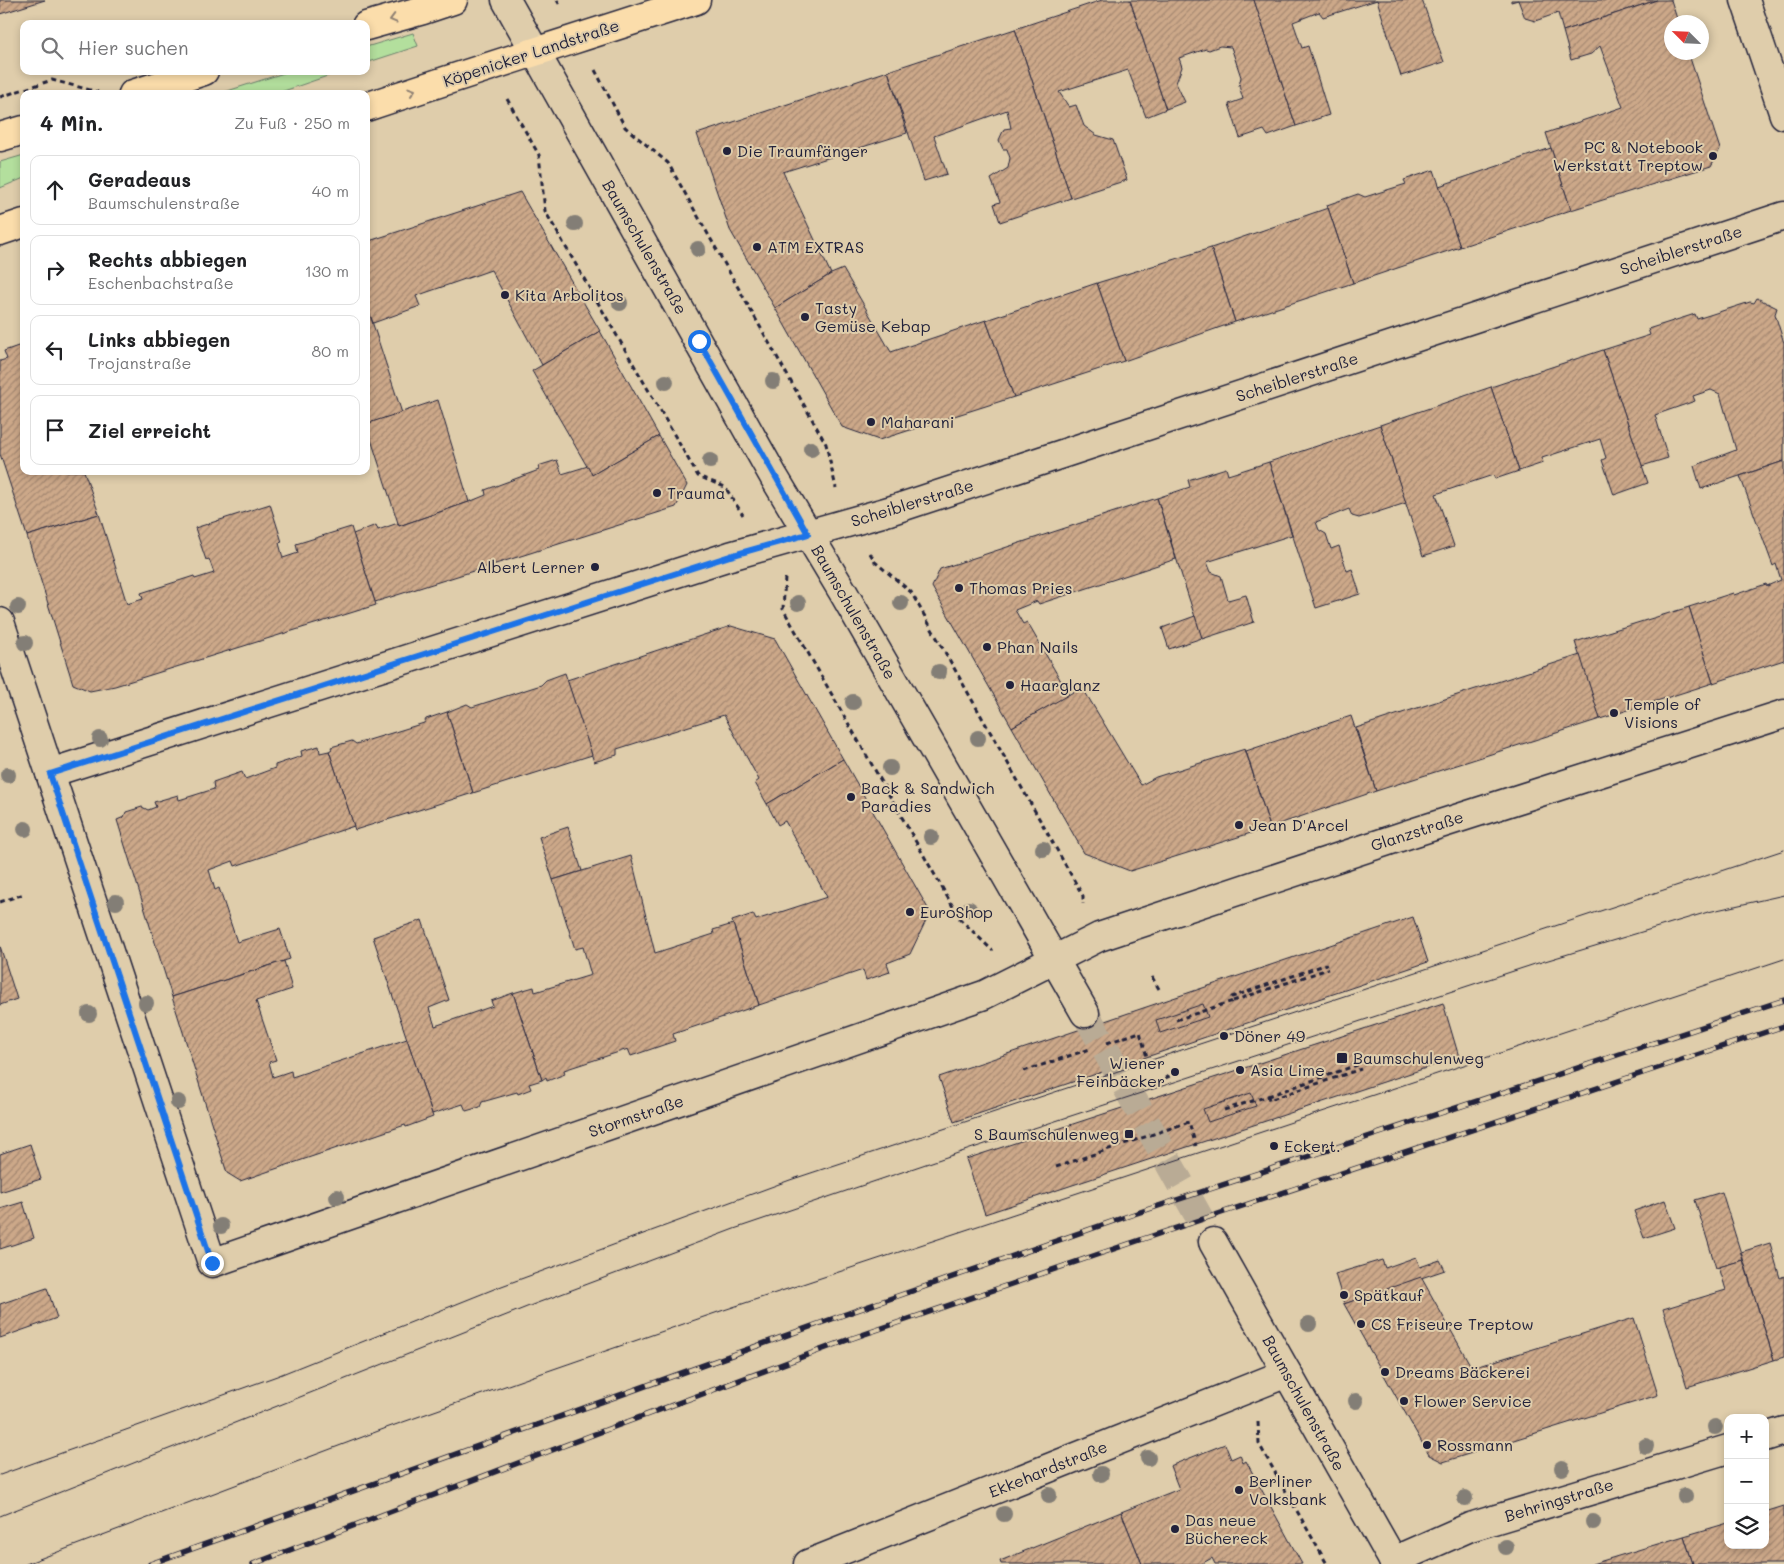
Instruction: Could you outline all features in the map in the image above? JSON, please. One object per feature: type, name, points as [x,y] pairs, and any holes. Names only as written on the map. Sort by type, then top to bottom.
[{"type":"main road","points":[[370,25],[452,0]]},
{"type":"main road","name":"Köpenicker Landstraße","points":[[370,106],[453,77],[535,53],[696,0]]},
{"type":"main road","points":[[145,90],[192,75]]},
{"type":"main road","points":[[0,137],[20,131]]},
{"type":"main road","points":[[0,231],[20,224]]},
{"type":"street","name":"Baumschulenstraße","points":[[506,0],[808,534],[1085,1013]]},
{"type":"street","points":[[1745,0],[1784,115]]},
{"type":"street","name":"Scheiblerstraße","points":[[50,774],[730,556],[889,511],[1784,216]]},
{"type":"street","points":[[0,622],[50,774]]},
{"type":"street","name":"Glanzstraße","points":[[1055,960],[1099,938],[1245,888],[1784,714]]},
{"type":"street","name":"Stormstraße","points":[[50,774],[212,1263],[984,995],[1055,960]]},
{"type":"street","name":"Baumschulenstraße","points":[[1213,1242],[1394,1563]]},
{"type":"street","name":"Ekkehardstraße","points":[[808,1564],[1287,1373]]},
{"type":"street","points":[[1769,1436],[1784,1431]]},
{"type":"street","name":"Behringstraße","points":[[1394,1563],[1470,1527],[1724,1449]]},
{"type":"path","points":[[21,90],[52,80],[91,90]]},
{"type":"path","points":[[0,97],[20,90]]},
{"type":"path","points":[[623,122],[626,127],[668,163],[826,444],[837,494]]},
{"type":"path","points":[[532,143],[539,155],[545,210],[698,476],[724,487],[733,500]]},
{"type":"path","points":[[875,562],[911,592],[1083,896]]},
{"type":"path","points":[[786,580],[783,609],[960,918]]},
{"type":"path","points":[[0,902],[24,894]]},
{"type":"path","points":[[1233,1001],[1232,997],[1326,964]]},
{"type":"path","points":[[1176,1020],[1328,969]]},
{"type":"path","points":[[1152,977],[1159,989]]},
{"type":"path","points":[[1105,1044],[1140,1032],[1147,1057]]},
{"type":"path","points":[[1024,1071],[1096,1047]]},
{"type":"path","points":[[1224,1110],[1360,1064]]},
{"type":"path","points":[[1268,1096],[1270,1100],[1361,1069]]},
{"type":"path","points":[[1165,1078],[1176,1074]]},
{"type":"path","points":[[1056,1167],[1189,1122],[1196,1146]]},
{"type":"path","points":[[1259,1444],[1327,1564]]},
{"type":"green space","points":[[413,33],[418,46],[370,62],[370,46]]},
{"type":"green space","points":[[277,75],[330,75],[287,90],[231,90]]},
{"type":"green space","points":[[20,156],[20,180],[0,188],[0,162]]},
{"type":"building","points":[[0,0],[45,0],[0,14]]},
{"type":"building","points":[[1102,0],[1130,0],[1166,109],[1146,117],[1128,70],[1059,92],[1069,107],[1076,105],[1084,126],[1096,135],[1113,140],[1127,180],[1071,198],[1015,29]]},
{"type":"building","points":[[1130,0],[1254,0],[1296,126],[1268,136],[1264,130],[1240,138],[1229,104],[1243,99],[1239,86],[1241,77],[1231,47],[1220,46],[1179,58],[1182,67],[1176,83],[1185,102],[1166,109]]},
{"type":"building","points":[[1254,0],[1377,0],[1323,17],[1319,12],[1293,22],[1302,48],[1308,46],[1329,115],[1296,126]]},
{"type":"building","points":[[1377,0],[1422,0],[1444,62],[1401,76]]},
{"type":"building","points":[[1518,0],[1657,0],[1563,31],[1558,13],[1535,21],[1525,18]]},
{"type":"building","points":[[1657,0],[1671,0],[1676,15],[1664,15],[1664,60],[1691,60],[1720,149],[1711,166],[1571,210],[1546,133],[1623,107],[1600,46],[1591,54],[1571,60],[1563,31]]},
{"type":"building","points":[[1015,29],[1071,198],[1000,222],[994,204],[1000,202],[991,179],[1008,168],[1010,158],[1007,149],[1003,149],[999,140],[1004,129],[1011,128],[1007,110],[934,136],[947,174],[924,181],[888,71]]},
{"type":"building","points":[[888,71],[907,133],[783,172],[831,274],[775,308],[730,230],[697,134]]},
{"type":"building","points":[[1551,148],[1571,210],[1460,247],[1439,186]]},
{"type":"building","points":[[1434,170],[1460,247],[1353,283],[1327,205],[1358,194],[1365,197],[1406,184],[1404,180]]},
{"type":"building","points":[[520,192],[600,331],[542,365],[491,270],[416,296],[420,306],[373,323],[370,314],[370,241]]},
{"type":"building","points":[[1328,208],[1353,283],[1235,322],[1211,248]]},
{"type":"building","points":[[1211,248],[1235,322],[1124,361],[1097,283]]},
{"type":"building","points":[[843,269],[891,352],[986,320],[1014,397],[879,440],[842,427],[775,308],[831,274]]},
{"type":"building","points":[[1097,283],[1124,361],[1014,397],[986,320]]},
{"type":"building","points":[[1757,298],[1777,308],[1775,314],[1784,343],[1784,461],[1701,489],[1694,466],[1736,450],[1720,394],[1711,390],[1693,396],[1695,401],[1655,415],[1668,458],[1642,466],[1603,350],[1650,335],[1648,329],[1695,314],[1697,319],[1750,302],[1754,303]]},
{"type":"building","points":[[370,315],[402,413],[370,423]]},
{"type":"building","points":[[600,331],[659,436],[592,475],[532,371]]},
{"type":"building","points":[[20,345],[20,475],[85,475],[99,514],[27,536],[0,454],[0,361],[7,359],[4,351]]},
{"type":"building","points":[[1603,350],[1648,483],[1614,495],[1602,460],[1606,458],[1600,439],[1542,458],[1543,463],[1519,471],[1491,387]]},
{"type":"building","points":[[1491,387],[1519,471],[1495,479],[1493,475],[1436,494],[1454,546],[1423,556],[1380,425]]},
{"type":"building","points":[[438,400],[469,502],[399,526],[370,436],[370,423]]},
{"type":"building","points":[[1380,425],[1406,503],[1359,518],[1352,516],[1349,509],[1316,522],[1319,530],[1326,534],[1331,549],[1339,546],[1347,571],[1352,569],[1360,594],[1316,608],[1269,462]]},
{"type":"building","points":[[659,436],[687,485],[676,507],[375,602],[353,534],[376,525],[378,530],[398,523],[399,526],[469,502],[486,495],[485,490],[539,470],[538,466],[557,460],[562,474],[588,466],[592,475]]},
{"type":"building","points":[[1784,461],[1784,660],[1713,683],[1689,607],[1766,584],[1767,586],[1781,580],[1776,564],[1773,566],[1740,476]]},
{"type":"building","points":[[1269,462],[1292,535],[1207,562],[1211,572],[1221,576],[1228,600],[1246,595],[1254,622],[1202,639],[1157,498],[1190,487],[1188,480],[1226,468],[1228,475]]},
{"type":"building","points":[[1157,498],[1176,559],[1039,604],[1037,601],[1015,610],[1023,624],[1027,622],[1069,695],[1012,727],[932,587],[940,569]]},
{"type":"building","points":[[270,504],[282,542],[279,543],[283,558],[298,553],[296,544],[351,527],[376,605],[115,686],[90,691],[73,684],[27,536],[99,514],[127,604],[143,599],[141,593],[194,576],[195,579],[214,573],[209,559],[206,560],[195,528]]},
{"type":"building","points":[[1689,607],[1713,683],[1600,719],[1575,642]]},
{"type":"building","points":[[1195,616],[1202,638],[1169,649],[1162,628]]},
{"type":"building","points":[[731,626],[775,639],[843,759],[767,804],[755,783],[759,780],[724,715],[617,749],[617,755],[594,762],[567,680]]},
{"type":"building","points":[[1580,655],[1600,719],[1376,791],[1356,728]]},
{"type":"building","points":[[565,673],[592,755],[473,793],[447,712],[467,704],[472,707],[541,685],[546,680]]},
{"type":"building","points":[[1082,687],[1141,785],[1156,777],[1245,749],[1270,827],[1130,871],[1084,853],[1012,727]]},
{"type":"building","points":[[447,712],[473,793],[355,830],[329,751],[332,749],[331,747],[352,741],[356,744],[424,723],[426,719]]},
{"type":"building","points":[[1351,716],[1376,791],[1270,827],[1246,751]]},
{"type":"building","points":[[319,746],[320,753],[329,751],[354,826],[235,866],[233,861],[209,870],[215,890],[219,888],[237,942],[280,929],[290,959],[172,997],[117,820],[124,817],[126,812],[142,807],[148,810],[156,807],[154,802],[178,795],[179,800],[214,789],[213,782],[242,772],[245,779],[275,768],[275,765],[302,756],[301,751]]},
{"type":"building","points":[[843,759],[930,912],[910,954],[887,963],[890,972],[866,980],[863,970],[759,1005],[732,921],[753,914],[756,920],[827,897],[785,821],[778,825],[767,804]]},
{"type":"building","points":[[568,827],[582,871],[553,880],[539,837]]},
{"type":"building","points":[[631,856],[655,953],[714,934],[713,930],[733,924],[759,1005],[673,1034],[675,1041],[631,1056],[628,1049],[564,1070],[565,1074],[547,1081],[546,1077],[542,1080],[513,993],[534,987],[535,992],[591,975],[583,947],[575,949],[553,880]]},
{"type":"building","points":[[1413,917],[1428,962],[954,1122],[939,1077]]},
{"type":"building","points":[[422,920],[449,1000],[429,1008],[435,1026],[493,1006],[491,1001],[513,993],[542,1080],[529,1084],[531,1089],[482,1102],[480,1107],[466,1111],[463,1104],[432,1114],[373,937]]},
{"type":"building","points":[[0,946],[17,999],[0,1005]]},
{"type":"building","points":[[284,961],[292,989],[256,1001],[276,1060],[269,1062],[273,1077],[291,1071],[292,1077],[407,1039],[433,1117],[240,1181],[227,1173],[172,997]]},
{"type":"building","points":[[1443,1003],[1459,1057],[985,1214],[966,1159]]},
{"type":"building","points":[[1203,1004],[1208,1017],[1160,1033],[1156,1020]]},
{"type":"building","points":[[1251,1093],[1256,1106],[1208,1122],[1203,1109]]},
{"type":"building","points":[[30,1144],[41,1179],[0,1192],[0,1154]]},
{"type":"building","points":[[1722,1192],[1743,1260],[1716,1268],[1695,1200]]},
{"type":"building","points":[[1665,1200],[1675,1228],[1644,1238],[1634,1211]]},
{"type":"building","points":[[23,1202],[34,1238],[0,1249],[0,1209]]},
{"type":"building","points":[[1770,1243],[1780,1278],[1784,1276],[1784,1357],[1774,1360],[1741,1252]]},
{"type":"building","points":[[1416,1257],[1420,1267],[1440,1260],[1445,1270],[1344,1304],[1335,1274],[1382,1260],[1385,1268]]},
{"type":"building","points":[[1743,1260],[1774,1360],[1687,1387],[1663,1309],[1726,1290],[1719,1267]]},
{"type":"building","points":[[1421,1277],[1472,1368],[1634,1318],[1658,1395],[1443,1462],[1429,1455],[1344,1304]]},
{"type":"building","points":[[47,1288],[57,1318],[0,1338],[0,1304]]},
{"type":"building","points":[[1225,1444],[1231,1459],[1240,1455],[1243,1463],[1246,1461],[1302,1564],[1215,1564],[1212,1558],[1201,1564],[1142,1564],[1121,1512],[1179,1489],[1170,1466]]},
{"type":"building","points":[[1784,1506],[1784,1564],[1693,1564],[1684,1536],[1724,1524],[1724,1549],[1769,1549],[1769,1511]]},
{"type":"building","points":[[1121,1512],[1142,1564],[1001,1564],[1000,1561]]},
{"type":"building","points":[[1684,1536],[1693,1564],[1592,1564]]},
{"type":"tunnel","points":[[1085,1013],[1213,1242]]},
{"type":"tram line","points":[[0,1475],[277,1376],[499,1287],[790,1180],[1784,850]]},
{"type":"tram line","points":[[0,1516],[532,1305],[734,1229],[970,1149],[1535,964],[1708,912],[1784,895]]},
{"type":"tram line","points":[[26,1564],[389,1427],[721,1311],[1784,959]]},
{"type":"railway","points":[[150,1564],[843,1315],[1131,1215],[1784,1000]]},
{"type":"railway","points":[[253,1564],[850,1339],[1143,1239],[1784,1026]]},
{"type":"place","name":"Die Traumfänger","points":[[727,151]]},
{"type":"place","name":"PC & Notebook Werkstatt Treptow","points":[[1713,156]]},
{"type":"place","name":"ATM EXTRAS","points":[[757,247]]},
{"type":"place","name":"Kita Arbolitos","points":[[505,295]]},
{"type":"place","name":"Tasty Gemüse Kebap","points":[[805,317]]},
{"type":"place","name":"Maharani","points":[[871,422]]},
{"type":"place","name":"Trauma","points":[[657,493]]},
{"type":"place","name":"Albert Lerner","points":[[595,567]]},
{"type":"place","name":"Thomas Pries","points":[[959,588]]},
{"type":"place","name":"Phan Nails","points":[[987,647]]},
{"type":"place","name":"Haarglanz","points":[[1010,685]]},
{"type":"place","name":"Temple of Visions","points":[[1614,713]]},
{"type":"place","name":"Back & Sandwich Paradies","points":[[851,797]]},
{"type":"place","name":"Jean D'Arcel","points":[[1239,825]]},
{"type":"place","name":"EuroShop","points":[[910,912]]},
{"type":"place","name":"Döner 49","points":[[1224,1036]]},
{"type":"place","name":"Baumschulenweg","points":[[1342,1058]]},
{"type":"place","name":"Asia Lime","points":[[1240,1070]]},
{"type":"place","name":"Wiener Feinbäcker","points":[[1175,1072]]},
{"type":"place","name":"S Baumschulenweg","points":[[1129,1134]]},
{"type":"place","name":"Eckert.","points":[[1274,1146]]},
{"type":"place","name":"Spätkauf","points":[[1344,1295]]},
{"type":"place","name":"CS Friseure Treptow","points":[[1361,1324]]},
{"type":"place","name":"Dreams Bäckerei","points":[[1385,1372]]},
{"type":"place","name":"Flower Service","points":[[1404,1401]]},
{"type":"place","name":"Rossmann","points":[[1427,1445]]},
{"type":"place","name":"Berliner Volksbank","points":[[1239,1490]]},
{"type":"place","name":"Das neue Büchereck","points":[[1175,1529]]},
{"type":"route","points":[[212,1263],[50,774],[730,556],[808,534],[774,477],[699,341]]}]
